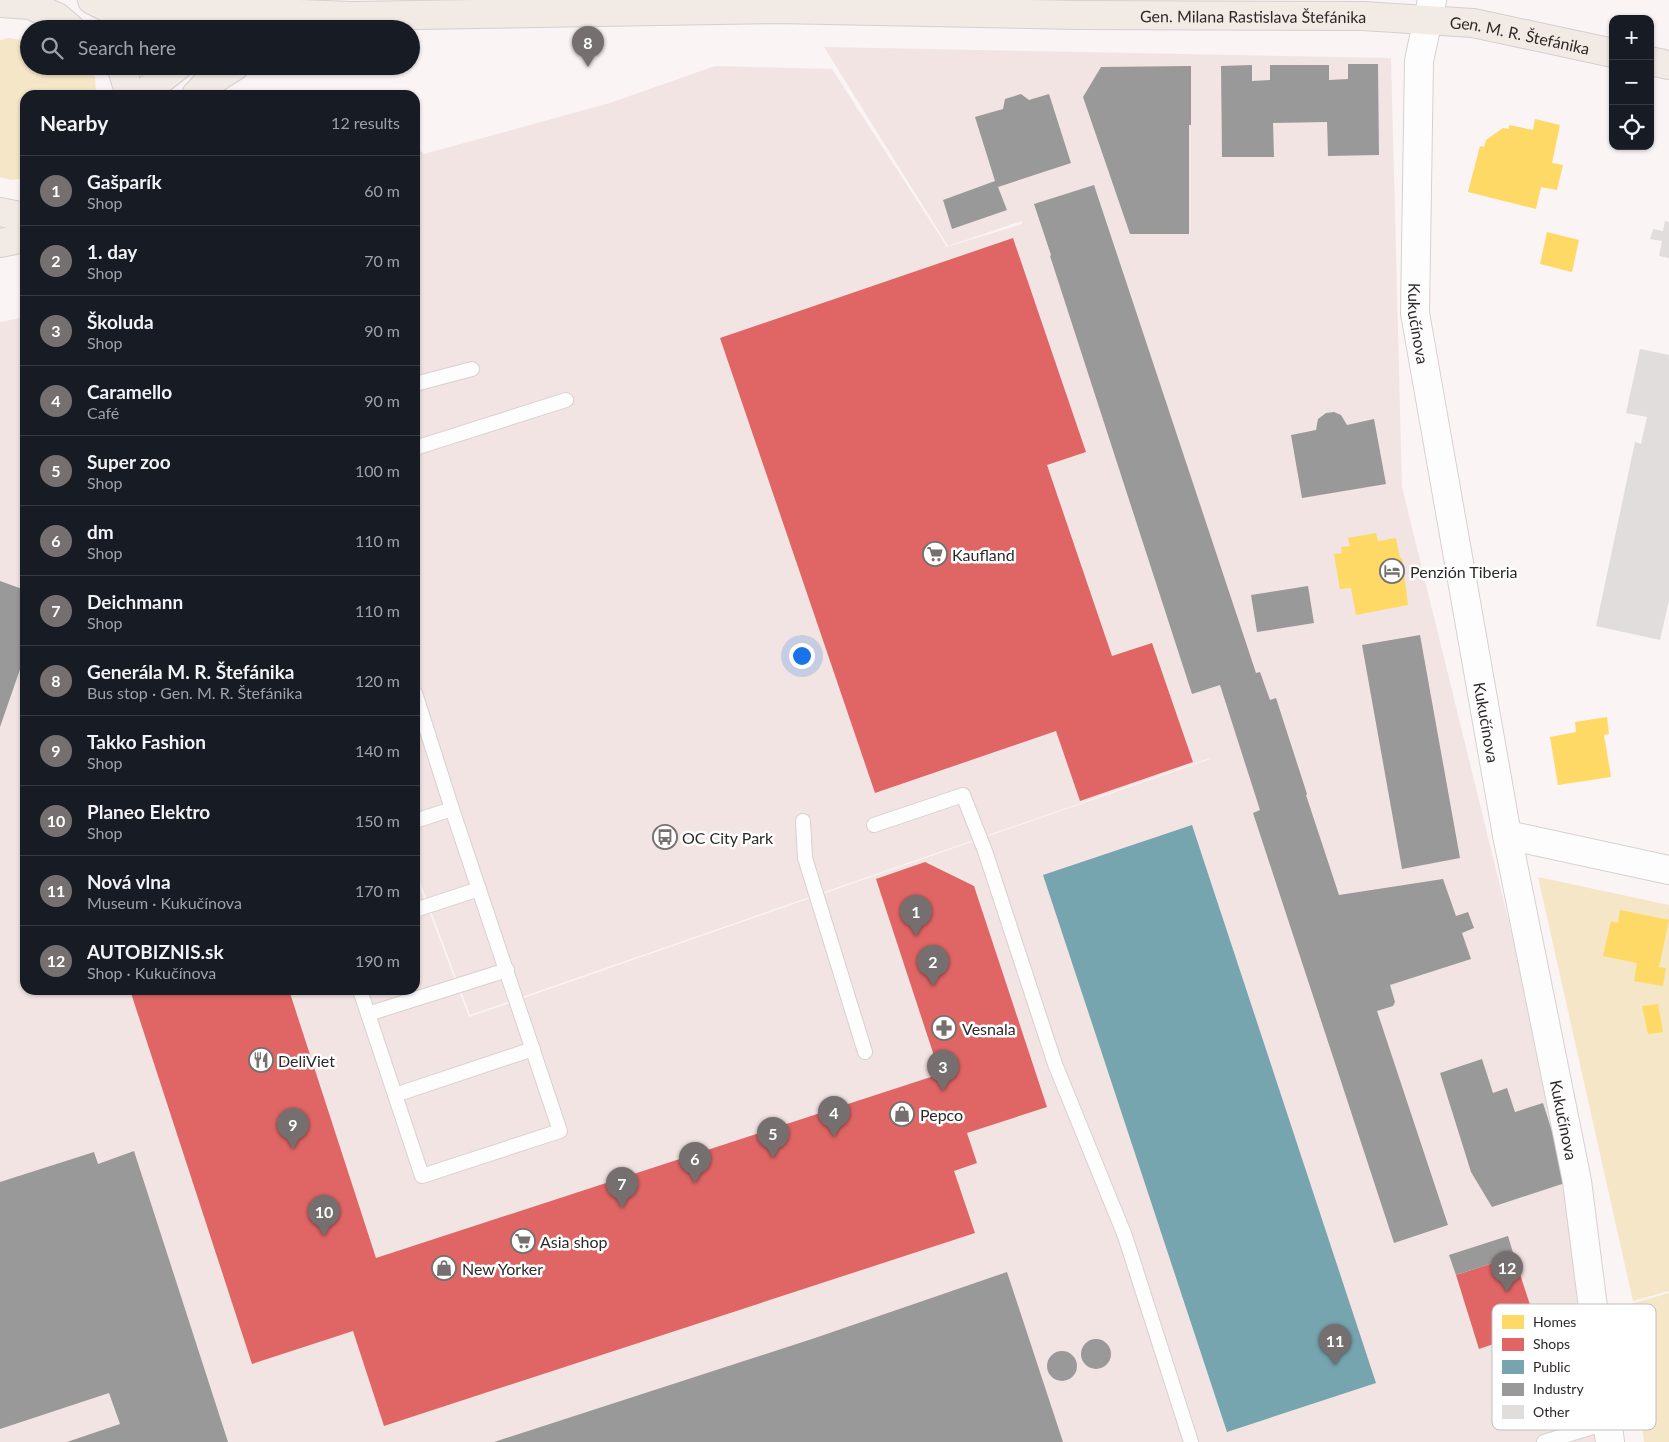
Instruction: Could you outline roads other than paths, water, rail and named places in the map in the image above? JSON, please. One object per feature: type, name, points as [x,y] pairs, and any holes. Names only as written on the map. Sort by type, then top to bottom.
[{"type":"main road","points":[[82,0],[99,20]]},
{"type":"main road","points":[[92,0],[106,7],[131,12],[210,7],[272,13],[353,16]]},
{"type":"main road","points":[[0,3],[30,5],[57,16],[61,20]]},
{"type":"main road","name":"Gen. Milana Rastislava Štefánika","points":[[353,16],[776,9],[1078,15],[1363,16],[1430,10]]},
{"type":"main road","name":"Gen. M. R. Štefánika","points":[[1430,10],[1474,23],[1609,52]]},
{"type":"main road","points":[[245,20],[272,13]]},
{"type":"main road","points":[[340,20],[353,16]]},
{"type":"main road","points":[[1654,62],[1669,65]]},
{"type":"main road","points":[[124,75],[128,90]]},
{"type":"main road","points":[[148,90],[166,75]]},
{"type":"main road","points":[[204,90],[223,75]]},
{"type":"main road","points":[[0,243],[20,239]]},
{"type":"street","name":"Kukučínova","points":[[1430,10],[1419,61],[1415,313],[1507,835],[1577,1181],[1592,1304]]},
{"type":"street","points":[[1507,835],[1669,870]]},
{"type":"lane","points":[[420,383],[472,369]]},
{"type":"lane","points":[[420,446],[566,400]]},
{"type":"lane","points":[[362,995],[422,1176],[560,1131],[420,708]]},
{"type":"lane","points":[[874,825],[963,794],[1055,1064],[1125,1236],[1191,1442]]},
{"type":"lane","points":[[420,819],[452,809]]},
{"type":"lane","points":[[804,821],[805,858],[865,1052]]},
{"type":"lane","points":[[420,908],[479,889]]},
{"type":"lane","points":[[368,1014],[507,970]]},
{"type":"lane","points":[[395,1095],[533,1049]]},
{"type":"lane","points":[[1544,1442],[1608,1433]]},
{"type":"place","name":"Generála M. R. Štefánika","points":[[588,67]]},
{"type":"place","name":"Kaufland","points":[[935,554]]},
{"type":"place","name":"Penzión Tiberia","points":[[1392,571]]},
{"type":"place","name":"OC City Park","points":[[665,837]]},
{"type":"place","name":"Gašparík","points":[[916,936]]},
{"type":"place","name":"1. day","points":[[933,986]]},
{"type":"place","name":"Vesnala","points":[[944,1028]]},
{"type":"place","name":"DeliViet","points":[[261,1060]]},
{"type":"place","name":"Školuda","points":[[943,1091]]},
{"type":"place","name":"Pepco","points":[[902,1114]]},
{"type":"place","name":"Caramello","points":[[834,1137]]},
{"type":"place","name":"Takko Fashion","points":[[293,1149]]},
{"type":"place","name":"Super zoo","points":[[773,1158]]},
{"type":"place","name":"dm","points":[[695,1183]]},
{"type":"place","name":"Deichmann","points":[[622,1208]]},
{"type":"place","name":"Planeo Elektro","points":[[324,1236]]},
{"type":"place","name":"Asia shop","points":[[523,1241]]},
{"type":"place","name":"New Yorker","points":[[444,1268]]},
{"type":"place","name":"AUTOBIZNIS.sk","points":[[1507,1292]]},
{"type":"place","name":"Nová vlna","points":[[1335,1365]]}]
